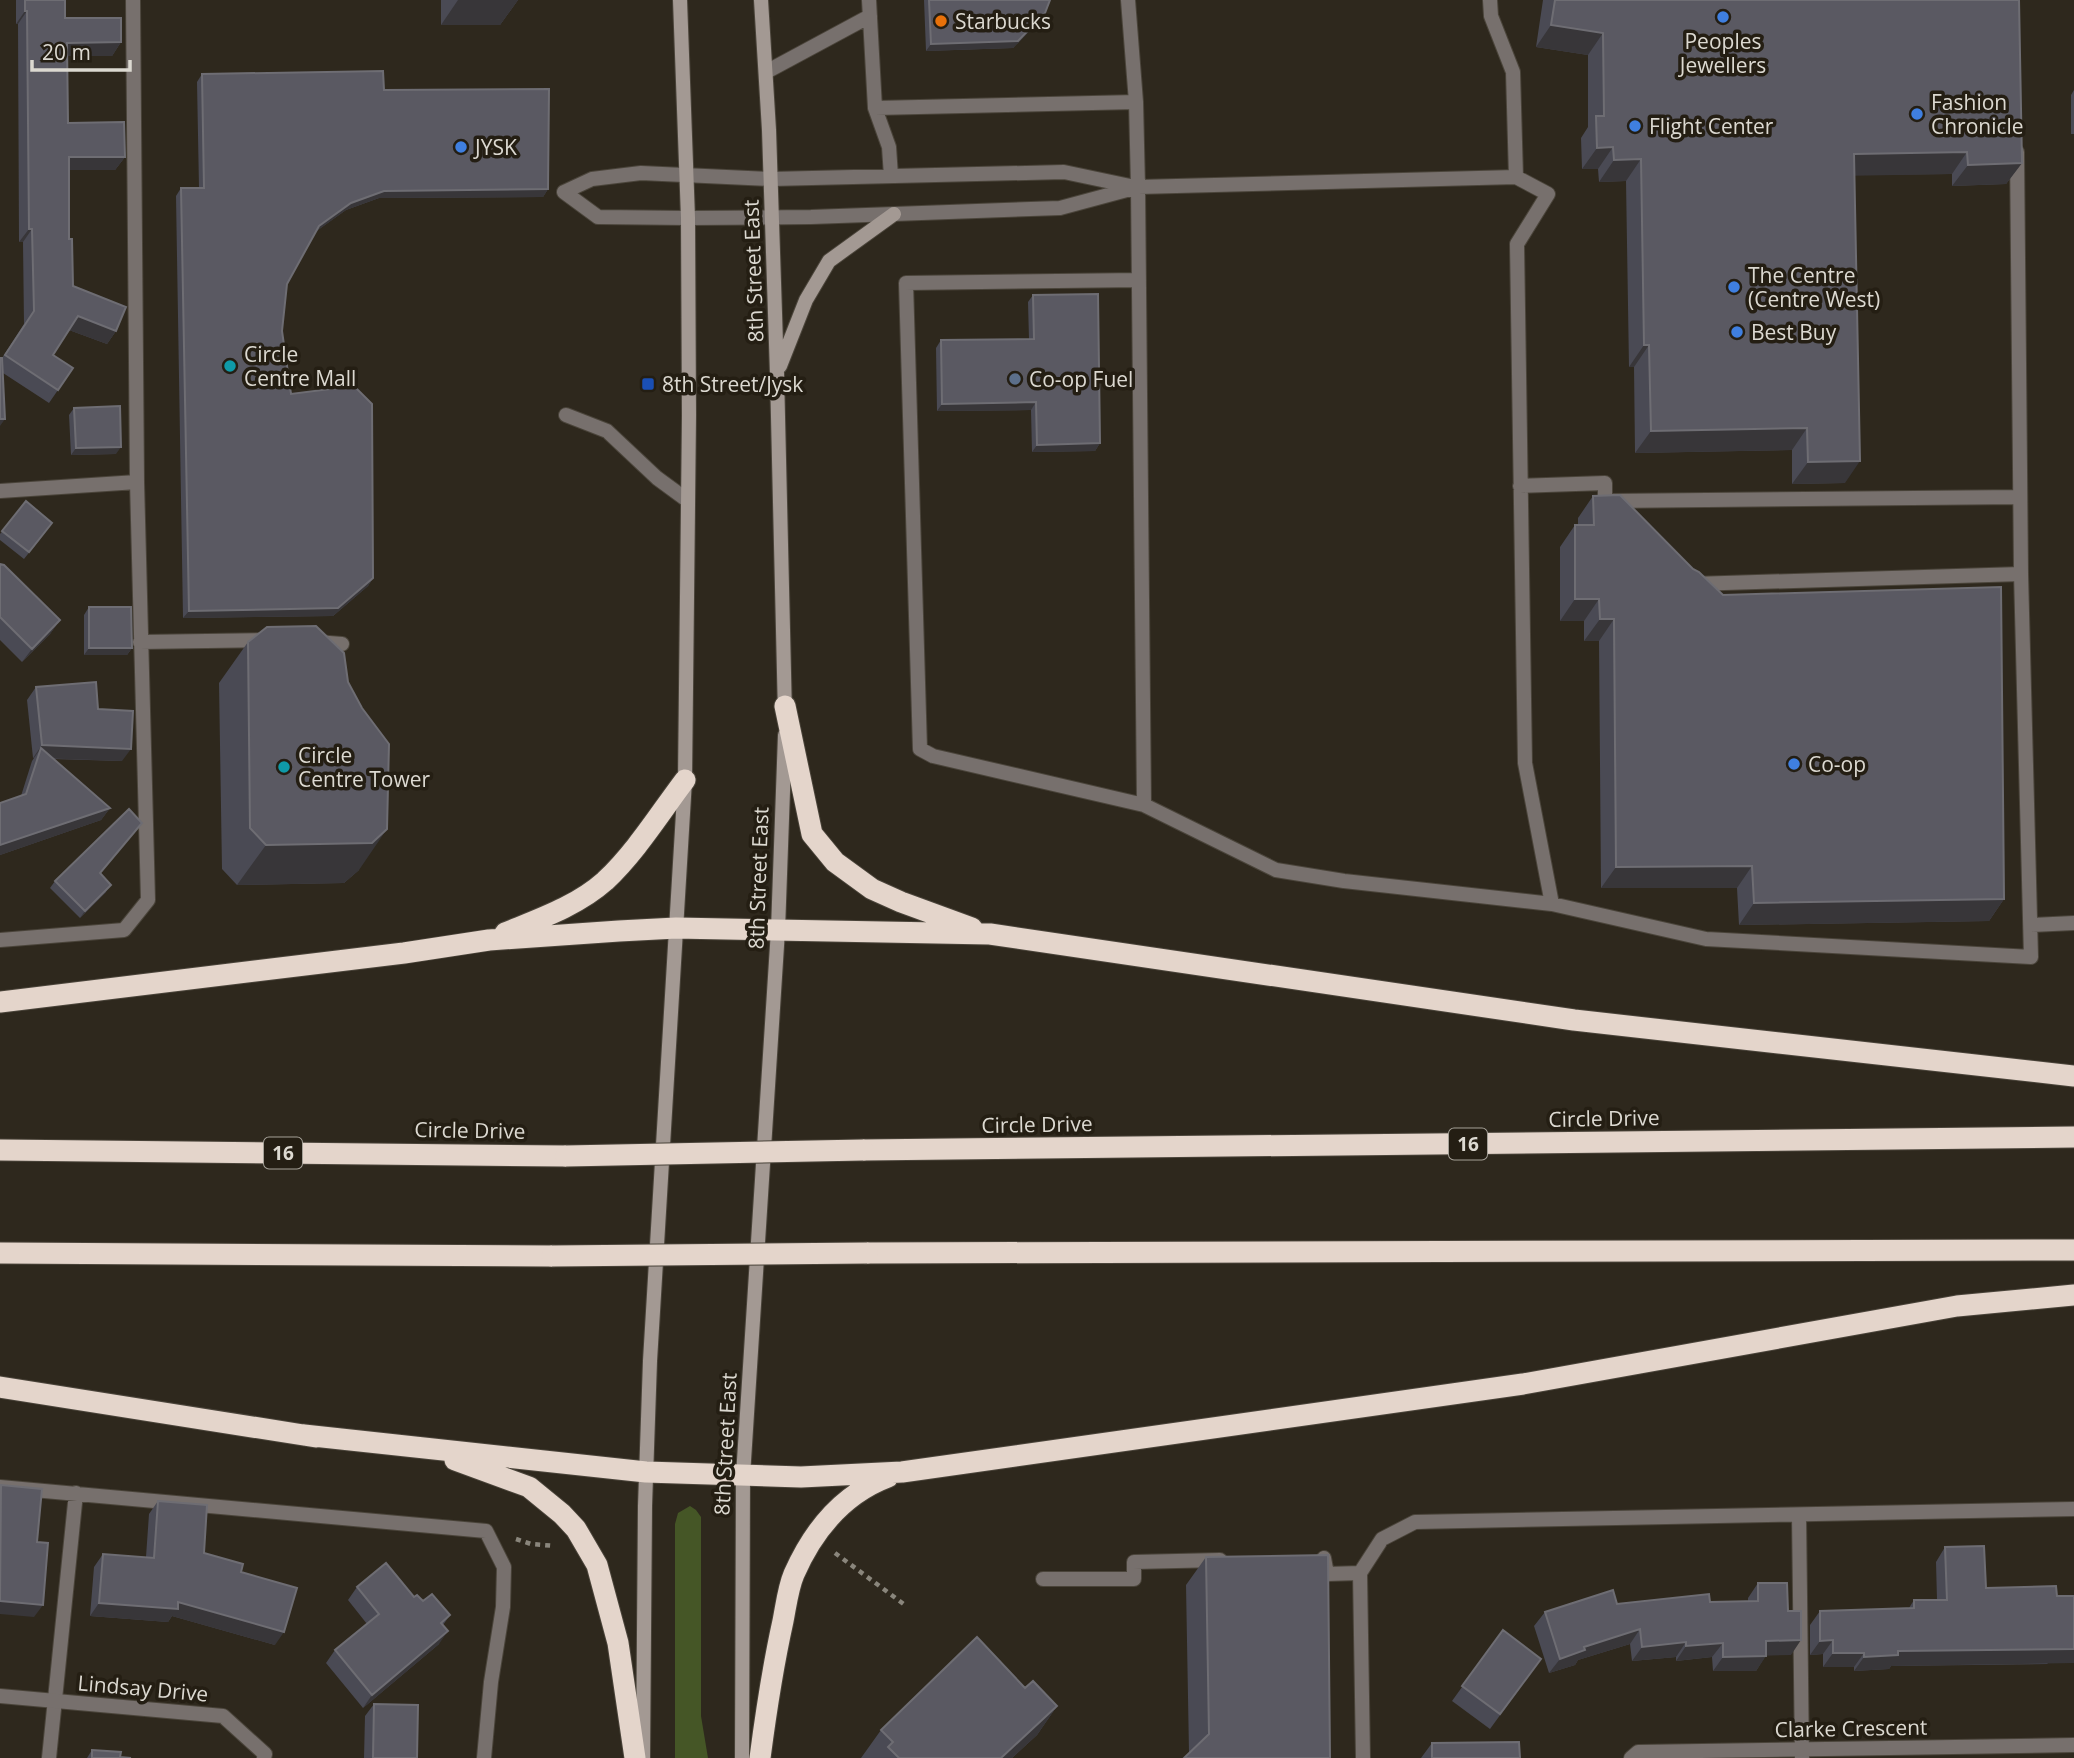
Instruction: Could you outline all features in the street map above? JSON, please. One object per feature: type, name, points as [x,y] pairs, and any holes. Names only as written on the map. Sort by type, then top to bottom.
[{"type":"highway","points":[[785,706],[811,834],[835,862],[872,889],[990,934]]},
{"type":"highway","points":[[489,940],[568,907],[604,882],[629,854],[685,780]]},
{"type":"highway","points":[[0,1002],[404,953],[489,940],[676,928],[990,934],[1574,1020],[2074,1076]]},
{"type":"highway","name":"Circle Drive","points":[[0,1150],[566,1156],[863,1150],[2074,1137]]},
{"type":"highway","points":[[0,1253],[552,1256],[2074,1250]]},
{"type":"highway","points":[[304,1435],[646,1472],[800,1477],[902,1472],[1523,1384],[1957,1307],[2074,1295]]},
{"type":"highway","points":[[0,1387],[454,1460],[529,1487],[576,1529],[597,1565],[618,1643],[635,1758]]},
{"type":"highway","points":[[760,1758],[771,1672],[792,1576],[815,1534],[834,1513],[869,1485],[902,1472]]},
{"type":"main road","points":[[643,1758],[650,1361],[685,780],[688,218],[680,0]]},
{"type":"main road","name":"8th Street East","points":[[742,1758],[743,1476],[778,930],[785,706],[778,374],[761,0]]},
{"type":"main road","points":[[778,374],[806,300],[829,261],[894,214]]},
{"type":"street","points":[[0,940],[124,930],[148,900],[137,482],[133,0]]},
{"type":"street","points":[[869,0],[875,108],[889,147],[891,176]]},
{"type":"street","points":[[1128,0],[1139,187],[1144,805]]},
{"type":"street","points":[[1490,0],[1490,16],[1513,72],[1516,177]]},
{"type":"street","points":[[766,72],[870,16]]},
{"type":"street","points":[[875,108],[1136,102]]},
{"type":"street","points":[[1139,280],[906,284],[920,749],[933,756],[1144,805],[1276,870],[1344,881],[1552,904],[1706,939],[2031,957],[2021,575],[2017,138]]},
{"type":"street","points":[[1139,187],[1060,208],[688,218],[598,217],[564,192],[592,179],[641,173],[771,180],[1064,172],[1139,187],[1516,177],[1548,194],[1517,244],[1525,763],[1552,904]]},
{"type":"street","points":[[566,415],[607,431],[657,478],[687,500]]},
{"type":"street","points":[[0,491],[137,482]]},
{"type":"street","points":[[1520,486],[1605,484],[1605,501],[1623,519]]},
{"type":"street","points":[[1605,501],[2020,497]]},
{"type":"street","points":[[1676,575],[1685,584],[2021,575]]},
{"type":"street","points":[[141,642],[279,640]]},
{"type":"street","points":[[305,641],[342,644]]},
{"type":"street","points":[[2031,925],[2074,923]]},
{"type":"street","points":[[0,1487],[486,1531],[503,1567],[503,1607],[491,1682],[484,1758]]},
{"type":"street","points":[[49,1758],[76,1493]]},
{"type":"street","points":[[1363,1758],[1360,1573],[1382,1539],[1415,1522],[2074,1509]]},
{"type":"street","points":[[1799,1515],[1802,1754]]},
{"type":"street","points":[[1312,1558],[1326,1558],[1327,1574],[1360,1573]]},
{"type":"street","points":[[1043,1579],[1134,1579],[1134,1562],[1230,1560]]},
{"type":"street","name":"Lindsay Drive","points":[[0,1696],[223,1716],[265,1755],[264,1758]]},
{"type":"street","name":"Clarke Crescent","points":[[1631,1758],[1637,1752],[1802,1754],[2074,1745]]},
{"type":"path","points":[[486,1531],[531,1544],[567,1547]]},
{"type":"path","points":[[826,1547],[905,1605]]},
{"type":"green space","points":[[690,1506],[701,1517],[701,1716],[708,1758],[675,1758],[675,1524],[678,1513]]},
{"type":"building","points":[[25,0],[65,0],[65,18],[121,18],[121,42],[67,43],[68,123],[124,122],[125,157],[69,157],[69,239],[72,239],[73,286],[126,307],[116,331],[78,316],[53,355],[73,368],[58,390],[5,355],[34,311],[32,229],[29,229]]},
{"type":"building","points":[[929,0],[1050,0],[1045,13],[1018,41],[931,44]]},
{"type":"building","name":"The Centre (Centre West)","points":[[1555,0],[2019,0],[2022,163],[1968,165],[1967,152],[1854,154],[1860,461],[1808,462],[1807,428],[1651,431],[1649,345],[1644,345],[1641,159],[1614,160],[1613,147],[1597,148],[1596,116],[1604,116],[1603,33],[1551,25]]},
{"type":"building","name":"Circle Centre Mall","points":[[383,71],[384,90],[549,89],[548,189],[384,191],[351,203],[319,226],[287,284],[282,331],[291,394],[354,386],[372,404],[373,578],[338,608],[189,611],[181,188],[204,188],[202,74]]},
{"type":"building","name":"Co-op Fuel","points":[[1098,294],[1100,443],[1037,445],[1036,402],[942,404],[941,340],[1034,339],[1033,295]]},
{"type":"building","points":[[2,358],[5,419],[0,419]]},
{"type":"building","points":[[120,406],[121,447],[76,448],[74,408]]},
{"type":"building","name":"Co-op","points":[[1620,495],[1693,569],[1723,595],[2001,587],[2004,899],[1754,903],[1752,866],[1616,867],[1614,619],[1600,619],[1599,599],[1575,599],[1575,525],[1594,525],[1593,496]]},
{"type":"building","points":[[26,501],[52,523],[29,552],[2,531]]},
{"type":"building","points":[[0,564],[60,620],[32,649],[0,617]]},
{"type":"building","points":[[89,607],[131,607],[132,648],[89,648]]},
{"type":"building","points":[[316,626],[344,653],[348,682],[362,708],[389,744],[387,829],[372,843],[266,845],[250,828],[248,642],[267,627]]},
{"type":"building","points":[[96,682],[98,709],[133,711],[131,749],[42,745],[36,687]]},
{"type":"building","points":[[41,748],[110,808],[0,845],[0,803],[26,794]]},
{"type":"building","points":[[129,809],[142,823],[100,873],[111,885],[85,911],[55,881]]},
{"type":"building","points":[[1,1485],[42,1489],[37,1542],[48,1543],[43,1605],[0,1601]]},
{"type":"building","points":[[158,1501],[207,1505],[204,1553],[243,1564],[241,1572],[297,1588],[284,1632],[178,1602],[178,1609],[99,1603],[103,1554],[154,1558]]},
{"type":"building","points":[[1984,1546],[1986,1588],[2056,1586],[2057,1596],[2074,1596],[2074,1649],[1898,1651],[1898,1655],[1864,1657],[1864,1653],[1833,1653],[1833,1640],[1820,1641],[1820,1611],[1914,1608],[1914,1600],[1947,1600],[1945,1547]]},
{"type":"building","points":[[1328,1555],[1330,1758],[1184,1758],[1209,1734],[1206,1557]]},
{"type":"building","points":[[386,1563],[414,1597],[417,1595],[423,1601],[432,1594],[450,1615],[441,1623],[448,1631],[372,1695],[335,1650],[379,1614],[357,1587]]},
{"type":"building","points":[[1758,1583],[1787,1583],[1788,1611],[1801,1611],[1801,1640],[1766,1641],[1766,1656],[1723,1657],[1723,1643],[1686,1646],[1686,1642],[1642,1647],[1640,1629],[1584,1647],[1585,1650],[1560,1659],[1545,1612],[1613,1590],[1617,1604],[1709,1594],[1710,1602],[1758,1601]]},
{"type":"building","points":[[1503,1630],[1541,1659],[1500,1714],[1462,1686]]},
{"type":"building","points":[[977,1637],[1025,1688],[1033,1681],[1057,1706],[1001,1758],[899,1758],[888,1747],[893,1742],[881,1730]]},
{"type":"building","points":[[374,1704],[418,1705],[417,1758],[373,1758]]},
{"type":"building","points":[[1519,1742],[1520,1758],[1432,1758],[1432,1743]]},
{"type":"building","points":[[92,1750],[121,1752],[120,1757],[131,1758],[92,1758]]},
{"type":"place","name":"Peoples Jewellers","points":[[1723,17]]},
{"type":"place","name":"Starbucks","points":[[941,21]]},
{"type":"place","name":"Fashion Chronicle","points":[[1917,114]]},
{"type":"place","name":"Flight Center","points":[[1635,126]]},
{"type":"place","name":"JYSK","points":[[461,147]]},
{"type":"place","name":"The Centre (Centre West)","points":[[1734,287]]},
{"type":"place","name":"Best Buy","points":[[1737,332]]},
{"type":"place","name":"Circle Centre Mall","points":[[230,366]]},
{"type":"place","name":"Co-op Fuel","points":[[1015,379]]},
{"type":"place","name":"8th Street/Jysk","points":[[648,384]]},
{"type":"place","name":"Co-op","points":[[1794,764]]},
{"type":"place","name":"Circle Centre Tower","points":[[284,767]]}]
